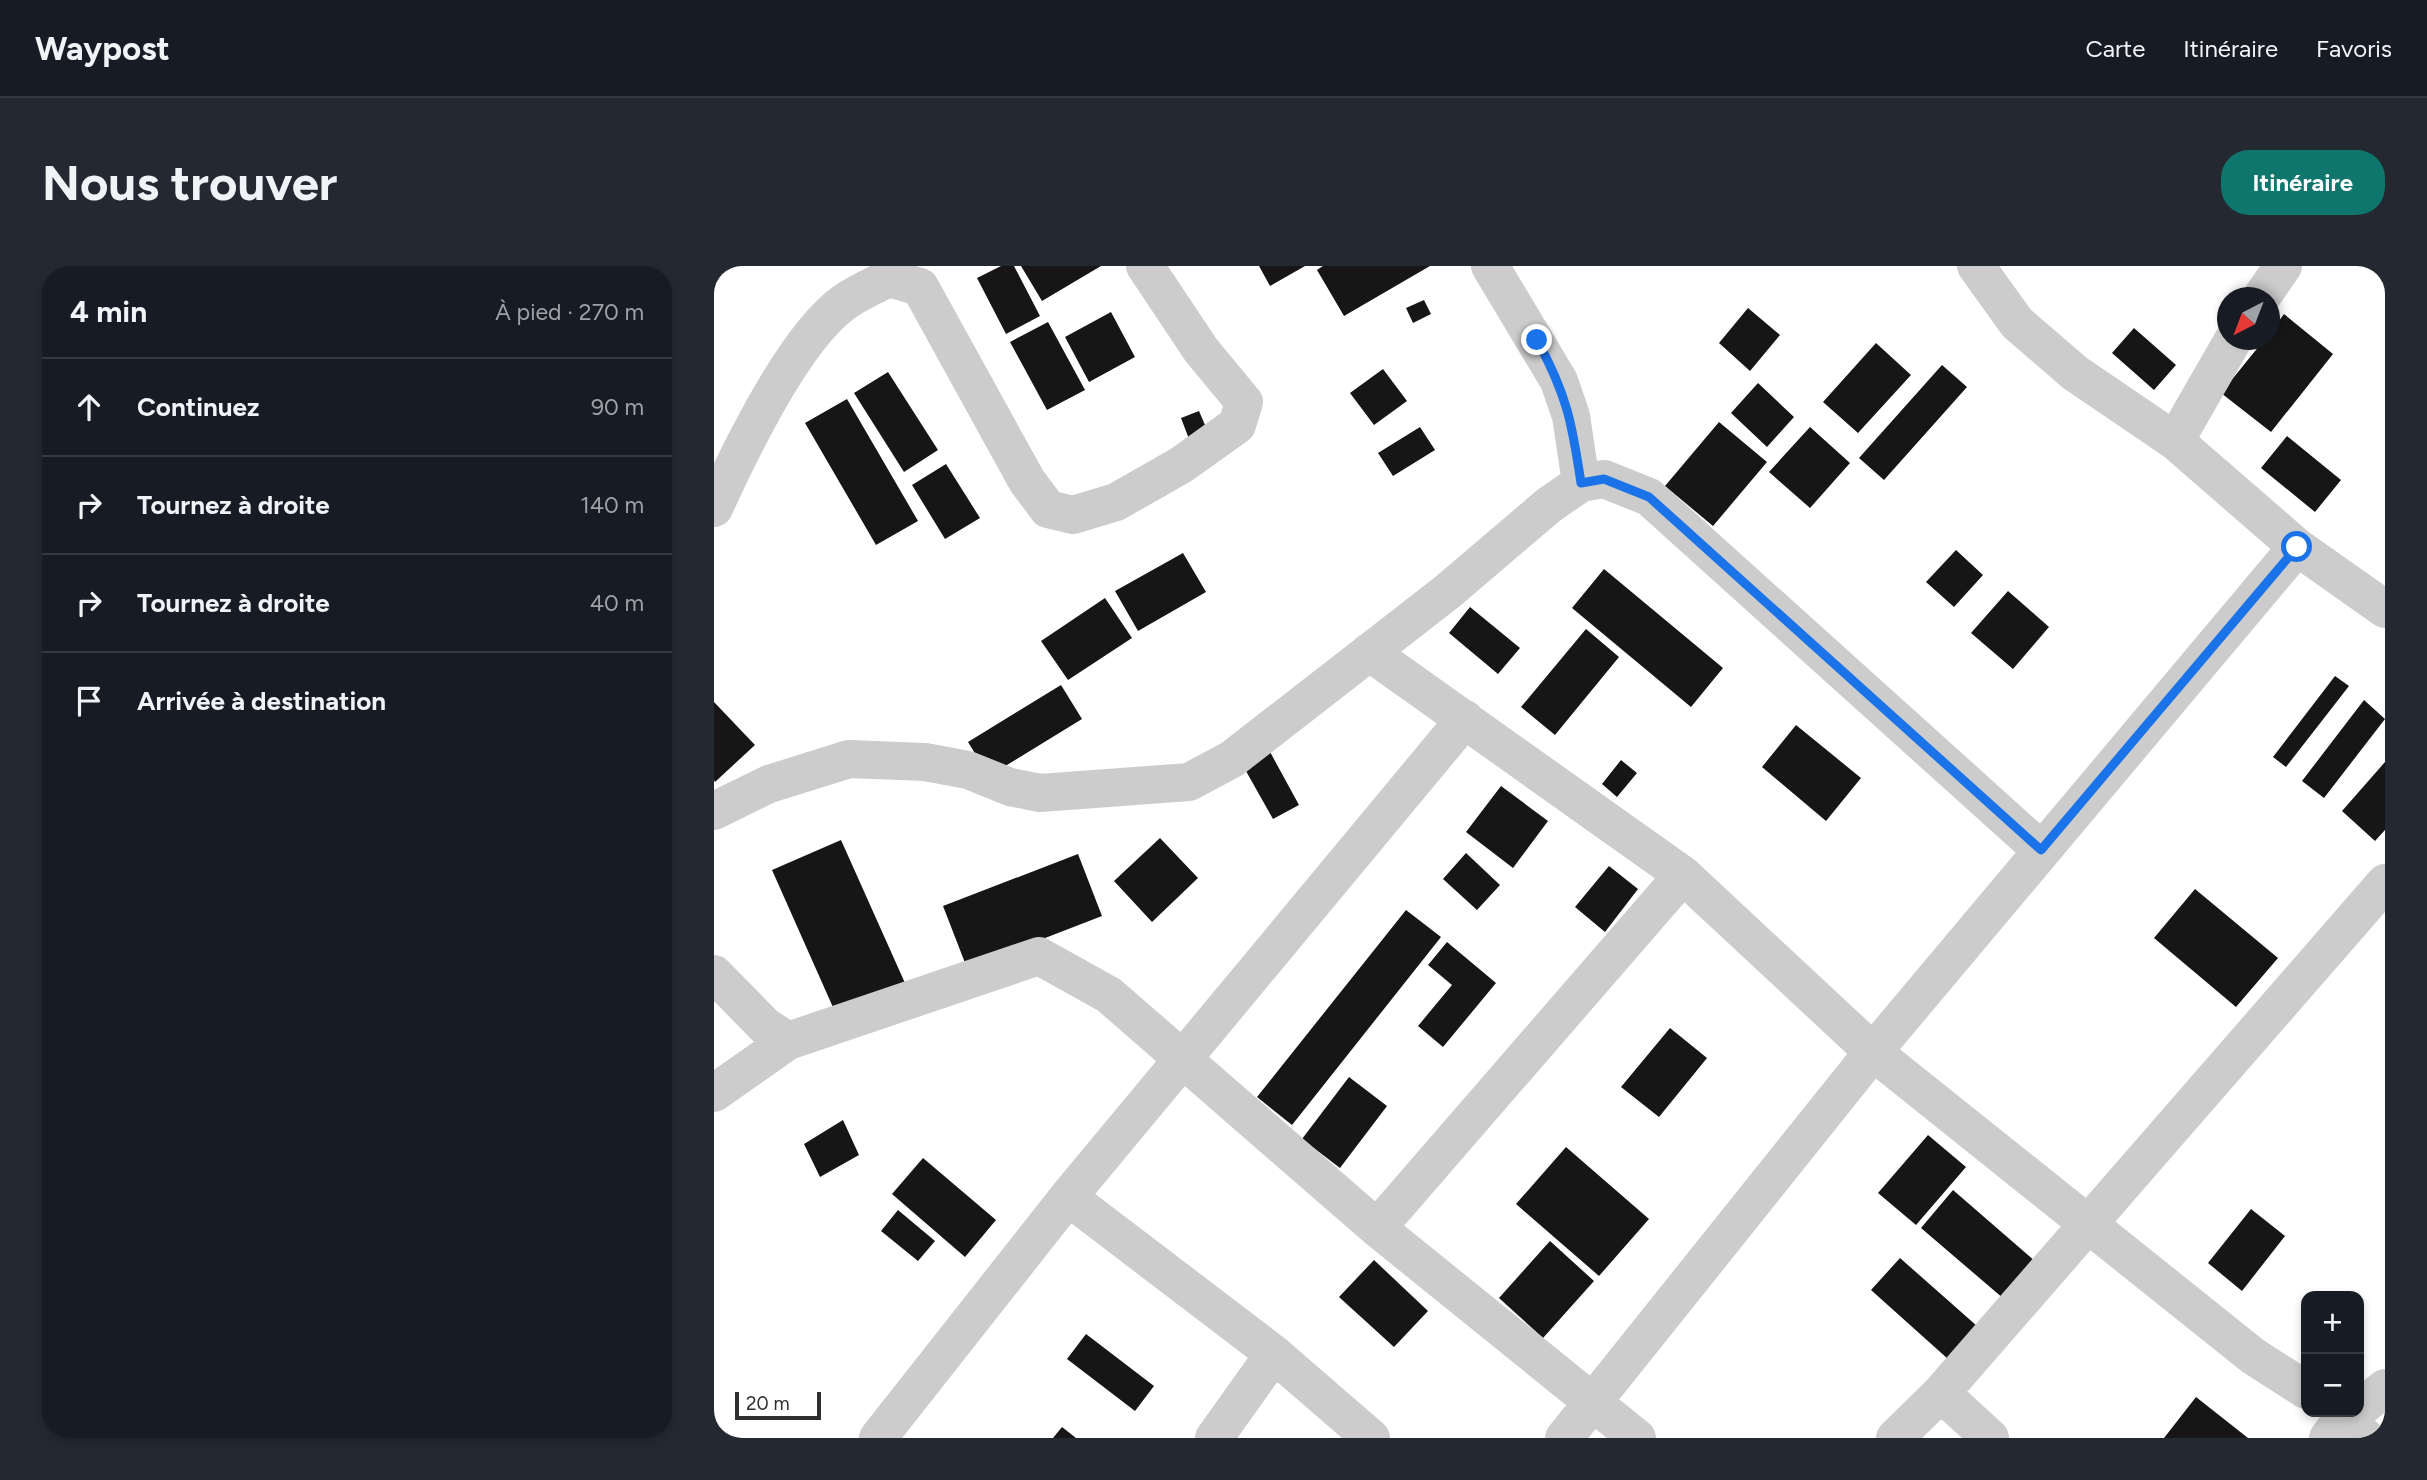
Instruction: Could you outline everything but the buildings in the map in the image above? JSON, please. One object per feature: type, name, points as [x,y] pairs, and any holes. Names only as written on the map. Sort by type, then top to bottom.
[{"type":"street","points":[[714,508],[774,394],[810,337],[845,301],[889,278],[920,287],[1027,481],[1048,509],[1073,515],[1116,502],[1181,465],[1237,425],[1244,402],[1201,350],[1145,266]]},
{"type":"street","points":[[1490,266],[1559,380],[1571,416],[1581,483]]},
{"type":"street","points":[[1976,266],[2027,331],[2075,373],[2175,441],[2297,547],[2385,609]]},
{"type":"street","points":[[2269,287],[2283,266]]},
{"type":"street","points":[[2175,441],[2227,350]]},
{"type":"street","points":[[714,811],[769,784],[849,759],[925,762],[968,770],[1010,788],[1040,793],[1189,782],[1232,759],[1447,592],[1549,505],[1581,483],[1604,479],[1649,497],[2041,850]]},
{"type":"street","points":[[1564,1438],[1873,1052],[2297,547]]},
{"type":"street","points":[[1369,652],[1682,875],[1873,1052],[2253,1356],[2301,1387]]},
{"type":"street","points":[[878,1438],[1068,1197],[1465,719]]},
{"type":"street","points":[[1377,1228],[1682,875]]},
{"type":"street","points":[[1895,1438],[1941,1393],[2385,883]]},
{"type":"street","points":[[714,1093],[788,1041],[1039,956],[1109,995],[1377,1228],[1637,1438]]},
{"type":"street","points":[[714,974],[765,1026],[788,1041]]},
{"type":"street","points":[[1068,1197],[1274,1354],[1371,1438]]},
{"type":"street","points":[[1214,1438],[1274,1354]]},
{"type":"street","points":[[2347,1421],[2385,1388]]},
{"type":"street","points":[[1941,1393],[1990,1438]]},
{"type":"route","points":[[1537,340],[1559,380],[1571,416],[1581,483],[1604,479],[1649,497],[2041,850],[2297,547]]}]
